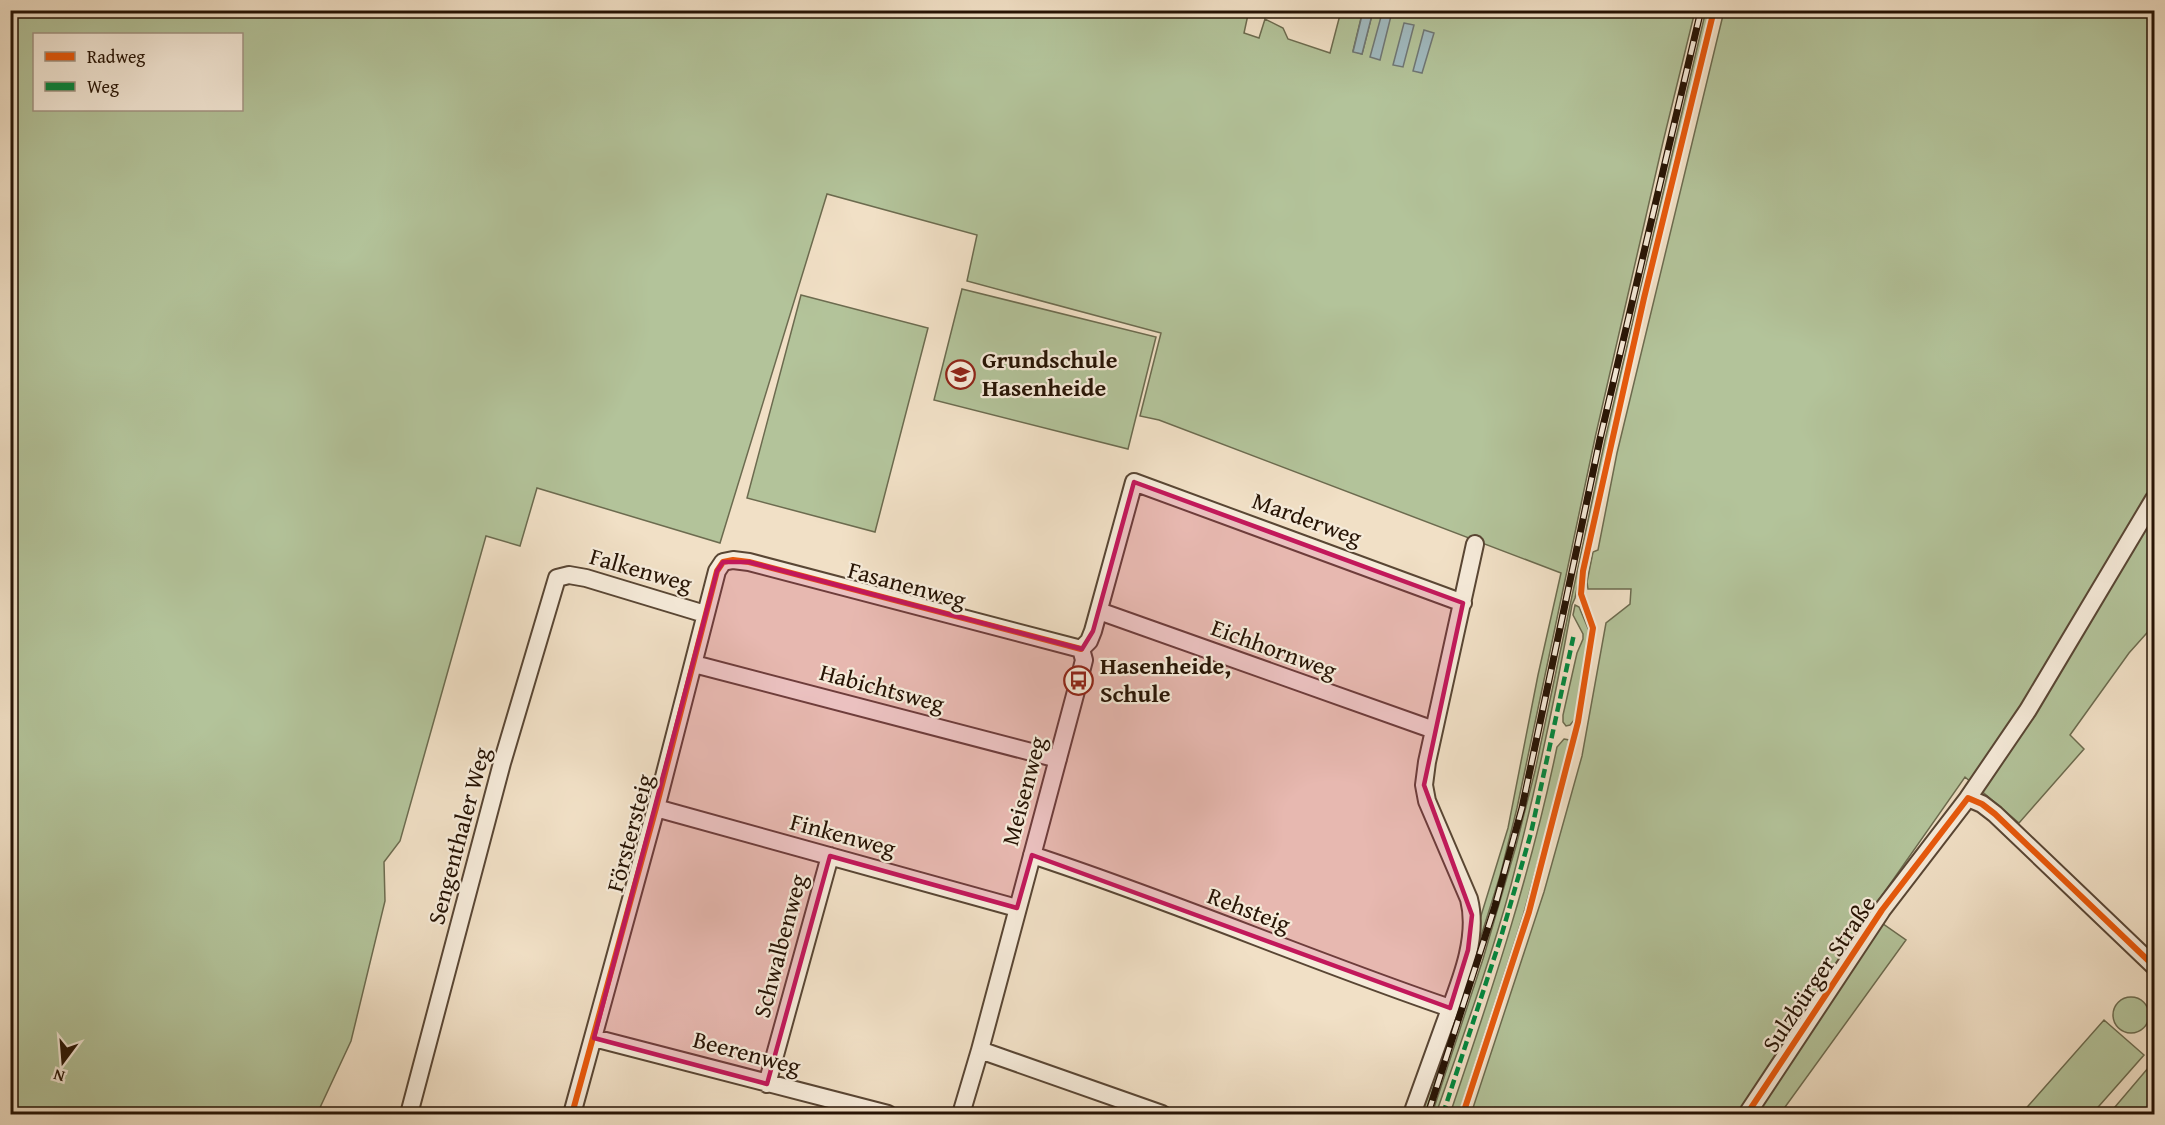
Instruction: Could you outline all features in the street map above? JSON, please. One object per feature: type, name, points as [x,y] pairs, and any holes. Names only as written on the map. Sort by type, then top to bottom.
[{"type":"street","name":"Marderweg","points":[[1134,482],[1462,603]]},
{"type":"street","name":"Meisenweg","points":[[961,1114],[1083,666],[1084,657],[1081,649],[1091,637],[1134,482]]},
{"type":"street","name":"Sulzbürger Straße","points":[[1747,1114],[1882,910],[1968,798],[2028,710],[2154,499]]},
{"type":"street","points":[[1412,1114],[1468,950],[1472,915],[1464,886],[1425,793],[1424,775],[1475,544]]},
{"type":"street","name":"Fasanenweg","points":[[723,562],[741,561],[759,565],[1081,649]]},
{"type":"street","name":"Förstersteig","points":[[572,1114],[656,808],[705,614],[717,571],[723,562]]},
{"type":"street","name":"Falkenweg","points":[[563,575],[586,578],[705,614]]},
{"type":"street","name":"Sengenthaler Weg","points":[[409,1114],[502,763],[552,588],[557,578],[563,575]]},
{"type":"street","name":"Eichhornweg","points":[[1099,611],[1434,730]]},
{"type":"street","name":"Habichtsweg","points":[[694,664],[1058,759]]},
{"type":"street","points":[[1968,798],[1982,804],[1995,814],[2154,966]]},
{"type":"street","name":"Finkenweg","points":[[656,808],[1017,908]]},
{"type":"street","name":"Rehsteig","points":[[1032,855],[1450,1008]]},
{"type":"street","name":"Schwalbenweg","points":[[767,1084],[830,856]]},
{"type":"street","name":"Beerenweg","points":[[594,1038],[888,1114]]},
{"type":"street","points":[[980,1050],[1162,1114]]},
{"type":"highlighted area","points":[[1134,482],[1463,603],[1424,785],[1472,915],[1468,950],[1450,1008],[1032,855],[1017,908],[830,856],[767,1084],[594,1038],[717,571],[723,562],[749,562],[1082,649],[1093,631]]},
{"type":"green space","points":[[1249,10],[1244,33],[1259,38],[1265,19],[1283,28],[1288,39],[1330,53],[1341,11],[1363,10],[1353,51],[1362,54],[1373,11],[1695,11],[1595,438],[1517,808],[1500,876],[1425,1114],[1420,1114],[1508,828],[1561,573],[1159,420],[1140,416],[1161,333],[967,281],[977,235],[827,194],[720,543],[537,488],[520,546],[486,536],[400,841],[384,862],[385,901],[351,1041],[317,1114],[11,1114],[10,48],[15,11]]},
{"type":"green space","points":[[1706,10],[1710,11],[1608,441],[1520,850],[1503,914],[1475,1000],[1436,1114],[1432,1114],[1483,959],[1535,771],[1605,440]]},
{"type":"green space","points":[[1724,11],[2154,11],[2154,625],[2129,653],[2070,735],[2084,749],[2019,823],[1965,777],[1869,914],[1906,940],[1780,1114],[1471,1114],[1544,892],[1582,756],[1606,623],[1630,604],[1631,589],[1588,589],[1587,582],[1593,552],[1598,550],[1617,453]]},
{"type":"green space","points":[[962,289],[1156,337],[1128,449],[934,400]]},
{"type":"green space","points":[[801,295],[928,328],[875,532],[747,498]]},
{"type":"green space","points":[[1575,605],[1579,607],[1590,633],[1576,718],[1566,726],[1563,722],[1563,715],[1577,653],[1583,639],[1583,634],[1573,615]]},
{"type":"green space","points":[[1564,739],[1569,740],[1570,745],[1523,916],[1459,1114],[1450,1114],[1523,887],[1557,747]]},
{"type":"green space","points":[[2131,997],[2143,1003],[2149,1015],[2143,1027],[2131,1033],[2119,1027],[2113,1015],[2119,1003]]},
{"type":"green space","points":[[2104,1020],[2144,1055],[2092,1114],[2021,1114]]},
{"type":"green space","points":[[2154,1061],[2154,1114],[2109,1114]]},
{"type":"water","points":[[1363,11],[1373,11],[1362,54],[1353,52]]},
{"type":"water","points":[[1382,13],[1391,16],[1380,60],[1370,57]]},
{"type":"water","points":[[1404,23],[1414,25],[1403,67],[1393,65]]},
{"type":"water","points":[[1424,30],[1434,33],[1422,73],[1413,71]]},
{"type":"railway","points":[[1428,1114],[1495,906],[1522,808],[1600,439],[1701,10]]},
{"type":"marked path","points":[[1443,1114],[1501,937],[1531,833],[1574,634]]},
{"type":"cycle path","points":[[1463,1114],[1529,912],[1578,722],[1593,628],[1581,594],[1583,571],[1644,298],[1714,10]]},
{"type":"cycle path","points":[[572,1114],[656,808],[717,571],[723,562],[733,560],[749,562],[1081,649]]},
{"type":"cycle path","points":[[1747,1114],[1882,910],[1968,798],[1982,804],[1995,814],[2154,966]]},
{"type":"place","name":"Grundschule Hasenheide","points":[[961,374]]},
{"type":"place","name":"Hasenheide, Schule","points":[[1079,680]]}]
